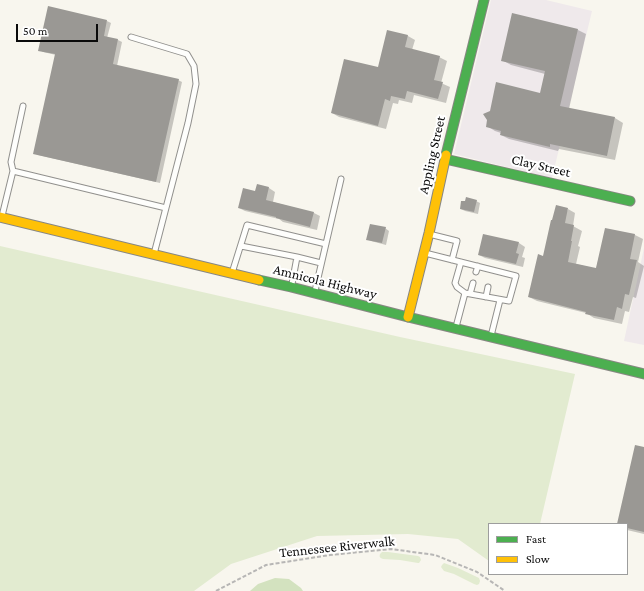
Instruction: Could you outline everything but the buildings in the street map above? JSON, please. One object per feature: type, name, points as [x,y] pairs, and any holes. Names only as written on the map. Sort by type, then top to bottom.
[{"type":"main road","name":"Appling Street","points":[[408,317],[484,0]]},
{"type":"main road","name":"Clay Street","points":[[445,159],[630,201]]},
{"type":"main road","name":"Amnicola Highway","points":[[1,217],[644,374]]},
{"type":"lane","points":[[131,37],[187,54],[194,66],[196,84],[188,123],[154,254]]},
{"type":"lane","points":[[1,217],[13,171],[11,162],[23,106]]},
{"type":"lane","points":[[13,171],[166,208]]},
{"type":"lane","points":[[314,294],[341,179]]},
{"type":"lane","points":[[232,274],[247,225],[326,244]]},
{"type":"lane","points":[[429,234],[457,241],[452,260]]},
{"type":"lane","points":[[241,246],[321,263]]},
{"type":"lane","points":[[424,253],[478,266],[516,276],[509,301],[468,294],[457,287],[455,283],[461,262]]},
{"type":"lane","points":[[291,287],[297,257]]},
{"type":"lane","points":[[476,272],[478,266]]},
{"type":"lane","points":[[491,277],[493,270]]},
{"type":"lane","points":[[456,328],[468,294],[474,283]]},
{"type":"lane","points":[[486,297],[488,287]]},
{"type":"lane","points":[[491,337],[500,300]]},
{"type":"path","name":"Tennessee Riverwalk","points":[[216,591],[266,565],[330,555],[391,549],[435,555],[477,572],[505,591]]},
{"type":"shaded area","points":[[491,0],[546,0],[592,11],[552,178],[454,154]]},
{"type":"shaded area","points":[[644,248],[644,345],[624,341]]},
{"type":"green space","points":[[0,246],[400,337],[575,374],[540,523],[488,523],[488,560],[458,539],[408,534],[317,536],[231,564],[194,591],[0,591]]},
{"type":"green space","points":[[382,552],[418,556],[421,560],[418,563],[383,559],[380,558],[380,554]]},
{"type":"green space","points":[[444,563],[479,578],[479,584],[474,584],[454,574],[444,571],[441,567]]},
{"type":"green space","points":[[275,578],[289,579],[303,591],[250,591],[258,584]]},
{"type":"traffic: fast","points":[[446,155],[484,0]]},
{"type":"traffic: fast","points":[[445,159],[630,201]]},
{"type":"traffic: fast","points":[[259,280],[644,374]]},
{"type":"traffic: slow","points":[[408,317],[429,233],[446,155]]},
{"type":"traffic: slow","points":[[0,217],[259,280]]}]
